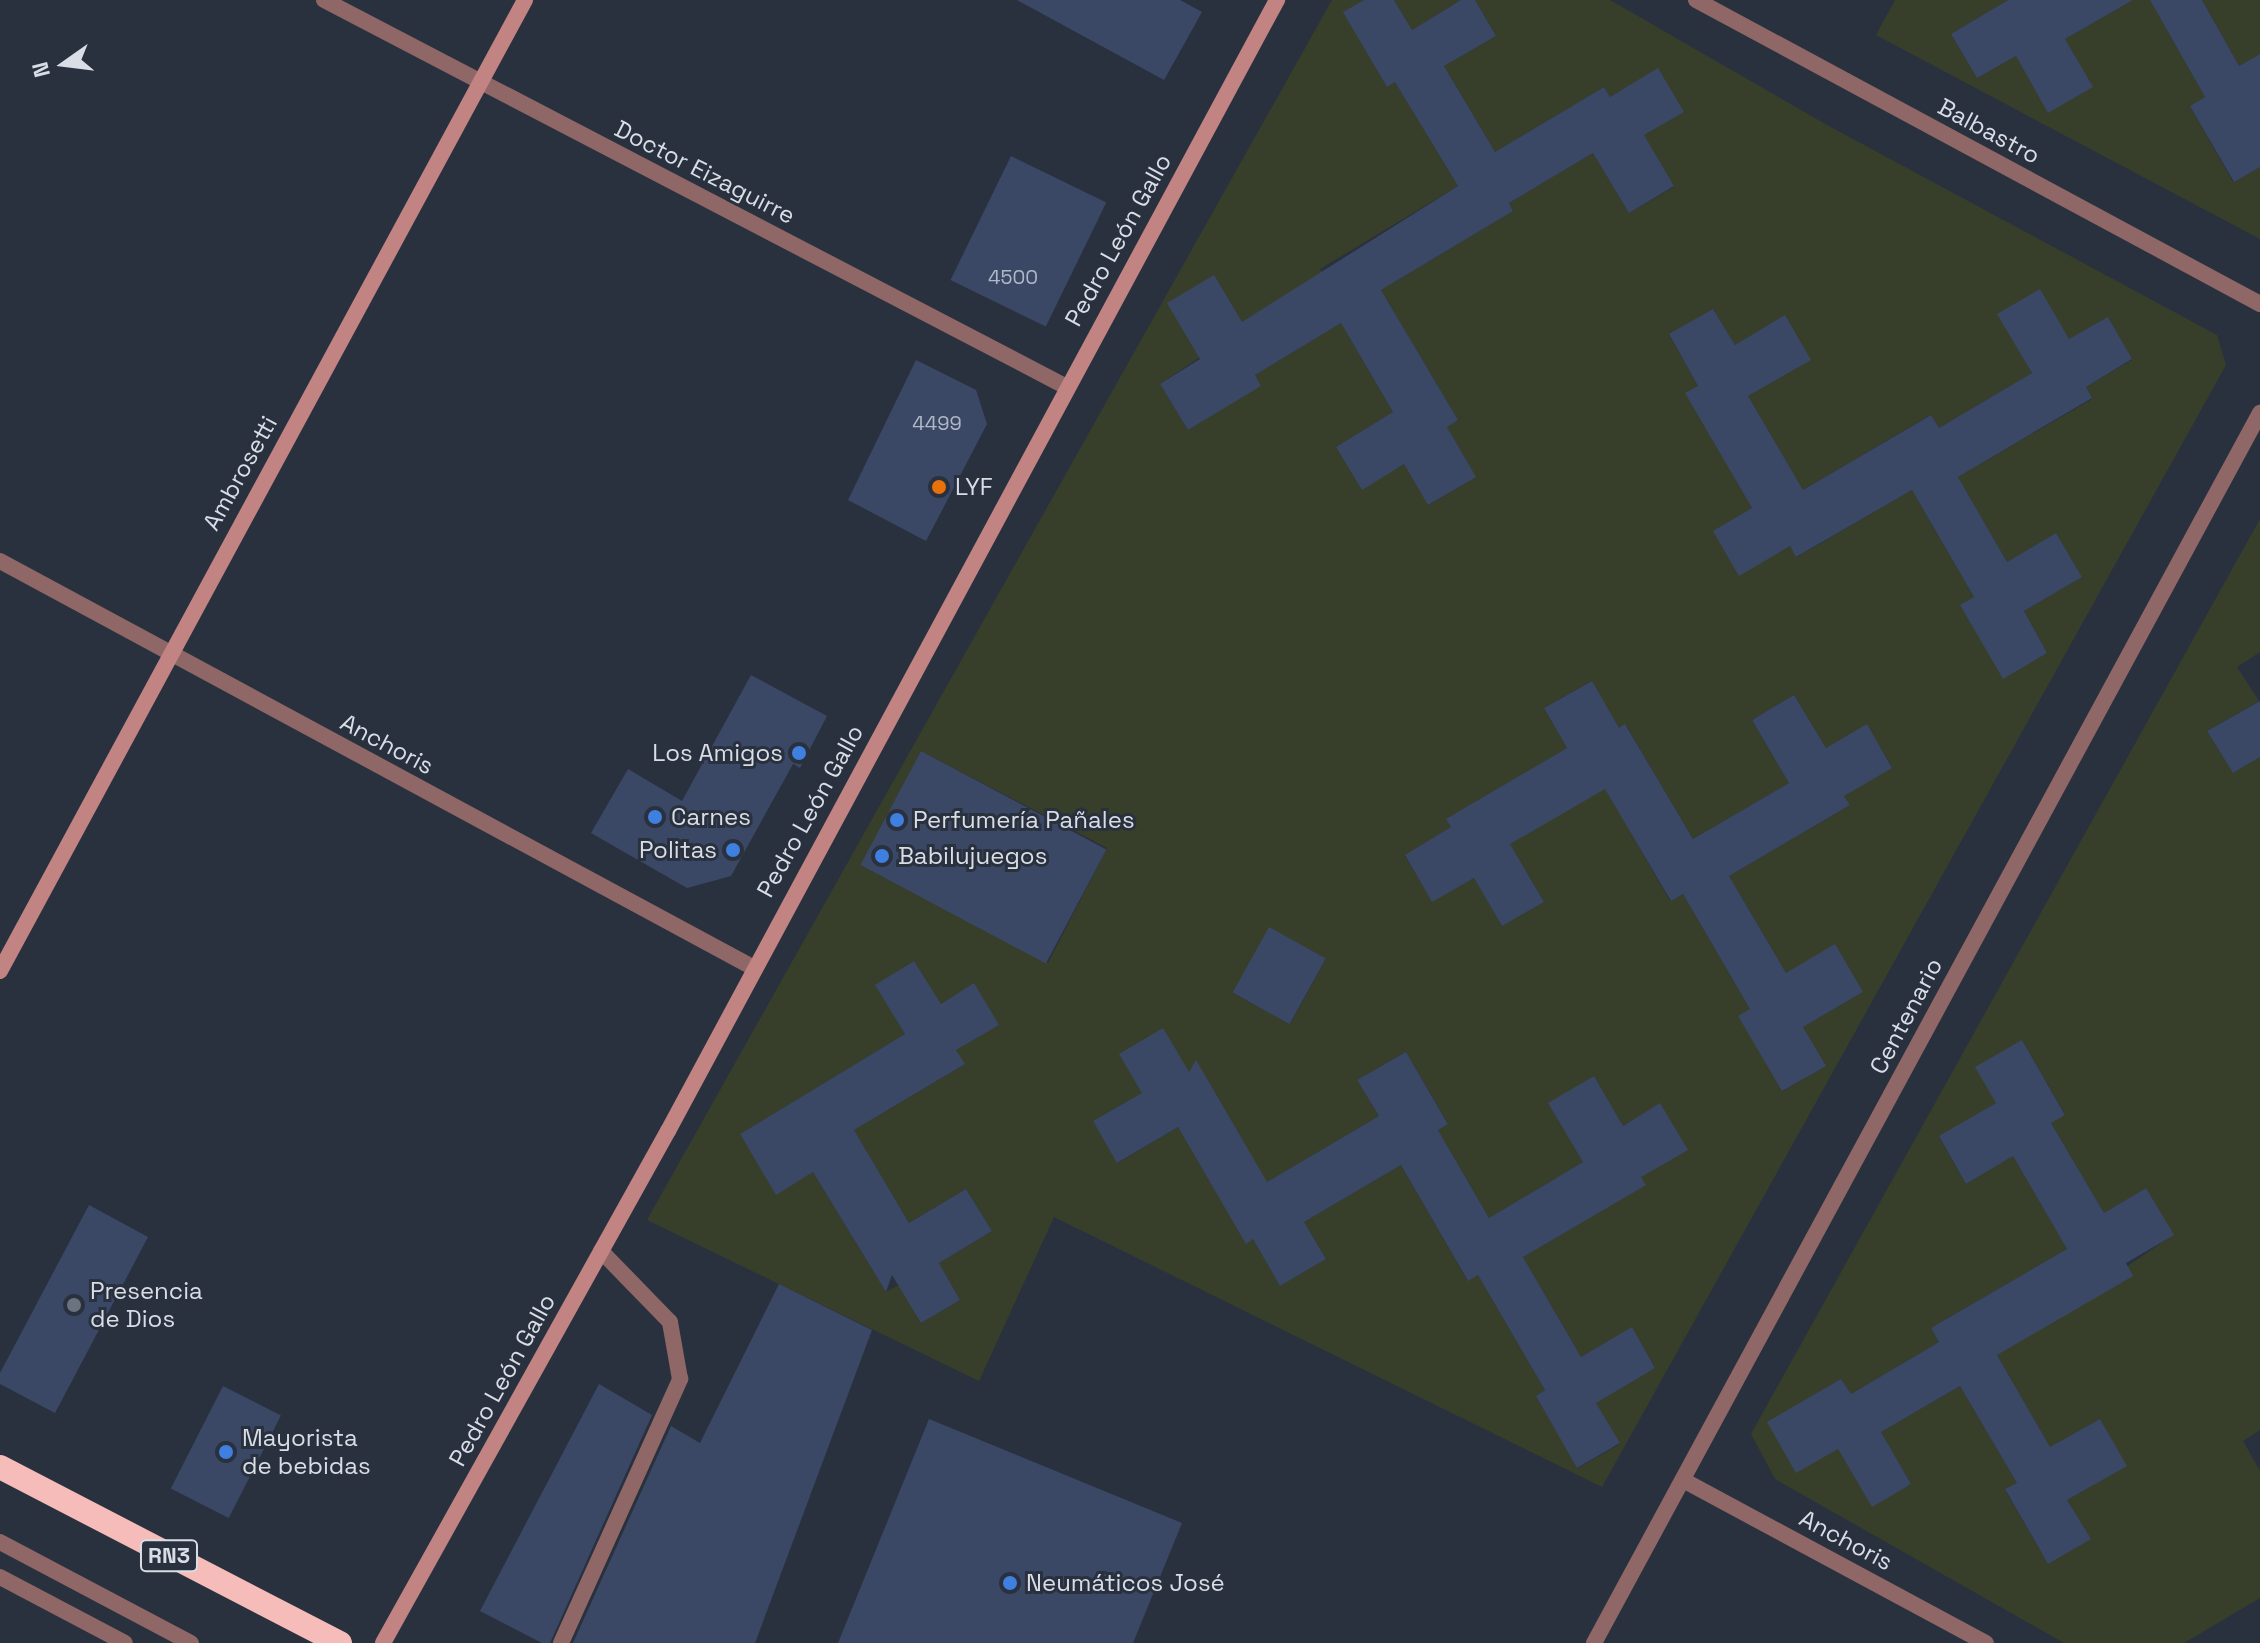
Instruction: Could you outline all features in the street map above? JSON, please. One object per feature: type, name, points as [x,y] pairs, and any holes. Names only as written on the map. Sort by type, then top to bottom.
[{"type":"highway","name":"RN3","points":[[0,1467],[340,1643]]},
{"type":"street","name":"Doctor Eizaguirre","points":[[324,0],[1065,386]]},
{"type":"street","name":"Ambrosetti","points":[[0,971],[168,653],[525,0]]},
{"type":"street","name":"Pedro León Gallo","points":[[383,1643],[601,1251],[1065,386],[1277,0]]},
{"type":"street","name":"Balbastro","points":[[1696,0],[2260,304]]},
{"type":"street","name":"Centenario","points":[[1594,1643],[2260,413]]},
{"type":"street","name":"Anchoris","points":[[0,561],[752,967]]},
{"type":"street","points":[[561,1643],[680,1379],[670,1322],[601,1251]]},
{"type":"street","name":"Anchoris","points":[[1683,1480],[1986,1643]]},
{"type":"street","points":[[0,1542],[191,1643]]},
{"type":"street","points":[[0,1577],[125,1643]]},
{"type":"green space","points":[[1332,0],[1364,0],[1344,12],[1387,87],[1395,82],[1458,186],[1320,269],[1323,274],[1160,384],[1188,430],[1260,386],[1255,375],[1341,323],[1396,417],[1383,418],[1336,447],[1362,489],[1404,464],[1429,505],[1475,477],[1447,427],[1458,420],[1381,290],[1513,211],[1509,203],[1593,153],[1629,213],[1674,187],[1644,135],[1683,112],[1658,69],[1610,97],[1604,87],[1495,152],[1444,66],[1496,36],[1475,0],[1610,0],[1827,125],[2217,335],[2226,365],[1602,1487],[1054,1217],[979,1381],[647,1220]],"holes":[[[1713,309],[1735,345],[1784,316],[1810,360],[1748,396],[1803,490],[1930,415],[1939,428],[2032,373],[1998,314],[2069,339],[2109,318],[2132,360],[2086,387],[2092,399],[1958,477],[2007,562],[2056,533],[2082,577],[2024,611],[2047,653],[2003,678],[1960,605],[1974,597],[1912,490],[1797,557],[1790,546],[1739,575],[1714,531],[1752,508],[1686,394],[1698,386],[1669,335]],[[1591,681],[1619,728],[1626,725],[1693,839],[1789,783],[1752,720],[1794,695],[1826,748],[1867,725],[1892,767],[1844,796],[1850,805],[1729,876],[1786,973],[1863,992],[1803,1027],[1825,1066],[1783,1091],[1739,1017],[1750,1009],[1683,894],[1670,901],[1605,788],[1510,844],[1544,902],[1502,926],[1474,878],[1432,901],[1405,856],[1451,827],[1447,819],[1567,748],[1544,708]],[[921,751],[1107,848],[1048,963],[862,866]],[[1270,928],[1326,959],[1290,1024],[1233,993]],[[914,961],[941,1004],[974,984],[998,1025],[956,1050],[962,1066],[854,1130],[909,1223],[966,1189],[992,1231],[939,1263],[960,1300],[921,1323],[899,1285],[886,1292],[813,1172],[776,1194],[740,1134],[905,1034],[876,985]],[[1406,1052],[1448,1123],[1438,1130],[1489,1218],[1583,1162],[1549,1104],[1594,1076],[1623,1126],[1660,1104],[1641,1177],[1645,1185],[1523,1257],[1581,1357],[1632,1328],[1655,1367],[1596,1403],[1620,1444],[1578,1468],[1536,1396],[1545,1390],[1478,1275],[1467,1280],[1401,1165],[1304,1222],[1326,1259],[1280,1286],[1253,1239],[1246,1243],[1178,1127],[1118,1163],[1093,1121],[1142,1093],[1267,1182],[1379,1116],[1357,1080]]]},
{"type":"green space","points":[[1394,0],[1461,0],[1412,30]]},
{"type":"green space","points":[[1895,0],[2008,0],[1951,34],[1977,78],[2016,56],[2048,112],[2092,87],[2065,39],[2133,0],[2150,0],[2205,97],[2190,106],[2233,182],[2260,167],[2260,239],[1876,35]]},
{"type":"green space","points":[[2202,0],[2260,0],[2260,54],[2239,66]]},
{"type":"green space","points":[[2260,519],[2260,652],[2237,667],[2259,701],[2207,731],[2233,773],[2260,757],[2260,1430],[2243,1441],[2260,1471],[2260,1598],[2184,1643],[2064,1643],[1775,1479],[1751,1434]],"holes":[[[2022,1040],[2065,1114],[2051,1123],[2104,1213],[2146,1188],[2173,1235],[1997,1355],[2050,1447],[2100,1419],[2126,1466],[2067,1500],[2090,1539],[2048,1564],[2005,1490],[2017,1483],[1960,1386],[1881,1432],[1911,1484],[1872,1506],[1838,1449],[1841,1379],[1851,1394],[1939,1342],[1931,1328],[2067,1249],[2013,1156],[1966,1184],[1939,1137],[1996,1103]]]},
{"type":"building","points":[[1017,0],[1180,0],[1202,12],[1164,80]]},
{"type":"building","points":[[1364,0],[1394,0],[1412,30],[1461,0],[1475,0],[1496,36],[1444,66],[1495,152],[1604,87],[1610,97],[1658,68],[1684,112],[1644,135],[1674,186],[1629,213],[1593,153],[1509,203],[1513,211],[1381,290],[1458,420],[1447,427],[1476,477],[1428,505],[1404,464],[1362,490],[1336,447],[1393,412],[1341,323],[1255,375],[1261,386],[1188,430],[1160,384],[1200,359],[1167,303],[1214,275],[1242,322],[1458,186],[1395,82],[1387,87],[1343,12]]},
{"type":"building","points":[[2008,0],[2133,0],[2065,39],[2093,87],[2048,113],[2016,56],[1977,78],[1951,34]]},
{"type":"building","points":[[2150,0],[2202,0],[2239,66],[2260,54],[2260,167],[2234,182],[2190,106],[2205,97]]},
{"type":"building","points":[[1011,156],[1106,202],[1046,327],[951,280]]},
{"type":"building","points":[[2040,289],[2069,339],[2108,317],[2132,359],[2086,387],[2092,398],[1958,477],[2007,562],[2056,533],[2082,577],[2024,611],[2047,653],[2003,679],[1960,605],[1974,597],[1912,490],[1796,557],[1790,546],[1739,576],[1713,531],[1752,508],[1685,393],[1698,386],[1669,334],[1713,309],[1735,345],[1785,315],[1811,360],[1748,396],[1803,490],[1931,415],[1939,428],[2032,373],[1997,314]]},
{"type":"building","points":[[916,360],[976,390],[987,424],[926,541],[848,500]]},
{"type":"building","points":[[751,675],[827,716],[800,768],[793,764],[731,876],[687,888],[591,833],[628,769],[682,801]]},
{"type":"building","points":[[1592,681],[1619,728],[1625,724],[1693,839],[1789,783],[1752,720],[1794,695],[1826,748],[1867,724],[1892,768],[1844,796],[1850,805],[1729,876],[1786,973],[1835,944],[1863,992],[1803,1027],[1826,1066],[1782,1091],[1738,1016],[1750,1009],[1683,894],[1671,901],[1605,789],[1510,844],[1544,902],[1502,926],[1474,878],[1432,902],[1405,855],[1451,827],[1446,819],[1567,748],[1544,708]]},
{"type":"building","points":[[2260,701],[2260,757],[2233,773],[2207,731]]},
{"type":"building","points":[[921,751],[1106,850],[1046,963],[860,865]]},
{"type":"building","points":[[1269,927],[1326,959],[1289,1024],[1233,993]]},
{"type":"building","points":[[914,961],[941,1004],[974,983],[999,1025],[956,1050],[965,1064],[854,1130],[909,1223],[966,1189],[992,1231],[939,1263],[960,1300],[921,1323],[892,1275],[886,1292],[813,1172],[776,1195],[740,1134],[905,1034],[875,985]]},
{"type":"building","points":[[1163,1028],[1189,1072],[1196,1060],[1267,1182],[1379,1116],[1357,1080],[1406,1052],[1448,1124],[1438,1130],[1489,1218],[1583,1162],[1548,1103],[1594,1076],[1623,1126],[1660,1103],[1688,1150],[1641,1177],[1646,1185],[1523,1257],[1581,1357],[1632,1327],[1655,1368],[1596,1403],[1620,1443],[1577,1468],[1536,1396],[1545,1390],[1478,1275],[1468,1281],[1401,1165],[1304,1222],[1326,1259],[1280,1286],[1253,1239],[1246,1244],[1178,1127],[1117,1163],[1093,1121],[1142,1093],[1119,1054]]},
{"type":"building","points":[[2022,1040],[2065,1115],[2051,1123],[2104,1213],[2146,1188],[2174,1235],[2126,1263],[2133,1276],[1997,1355],[2050,1447],[2100,1419],[2127,1466],[2067,1500],[2091,1539],[2048,1564],[2005,1489],[2017,1483],[1960,1386],[1881,1432],[1911,1484],[1872,1507],[1838,1449],[1796,1473],[1767,1422],[1841,1379],[1851,1394],[1939,1342],[1931,1328],[2067,1249],[2013,1156],[1966,1184],[1939,1136],[1996,1103],[1975,1067]]},
{"type":"building","name":"Presencia de Dios","points":[[89,1205],[148,1237],[55,1413],[0,1384],[0,1373]]},
{"type":"building","points":[[779,1284],[872,1330],[755,1643],[573,1643],[671,1426],[700,1443]]},
{"type":"building","points":[[599,1384],[652,1415],[550,1643],[542,1643],[480,1611]]},
{"type":"building","name":"Mayorista de bebidas","points":[[223,1386],[281,1416],[229,1518],[171,1488]]},
{"type":"building","name":"Neumáticos José","points":[[929,1419],[1182,1523],[1133,1643],[838,1643]]},
{"type":"place","name":"LYF","points":[[939,487]]},
{"type":"place","name":"Los Amigos","points":[[799,753]]},
{"type":"place","name":"Carnes","points":[[655,817]]},
{"type":"place","name":"Perfumería Pañales","points":[[897,820]]},
{"type":"place","name":"Politas","points":[[733,850]]},
{"type":"place","name":"Babilujuegos","points":[[882,856]]},
{"type":"place","name":"Presencia de Dios","points":[[74,1305]]},
{"type":"place","name":"Mayorista de bebidas","points":[[226,1452]]},
{"type":"place","name":"Neumáticos José","points":[[1010,1583]]}]
